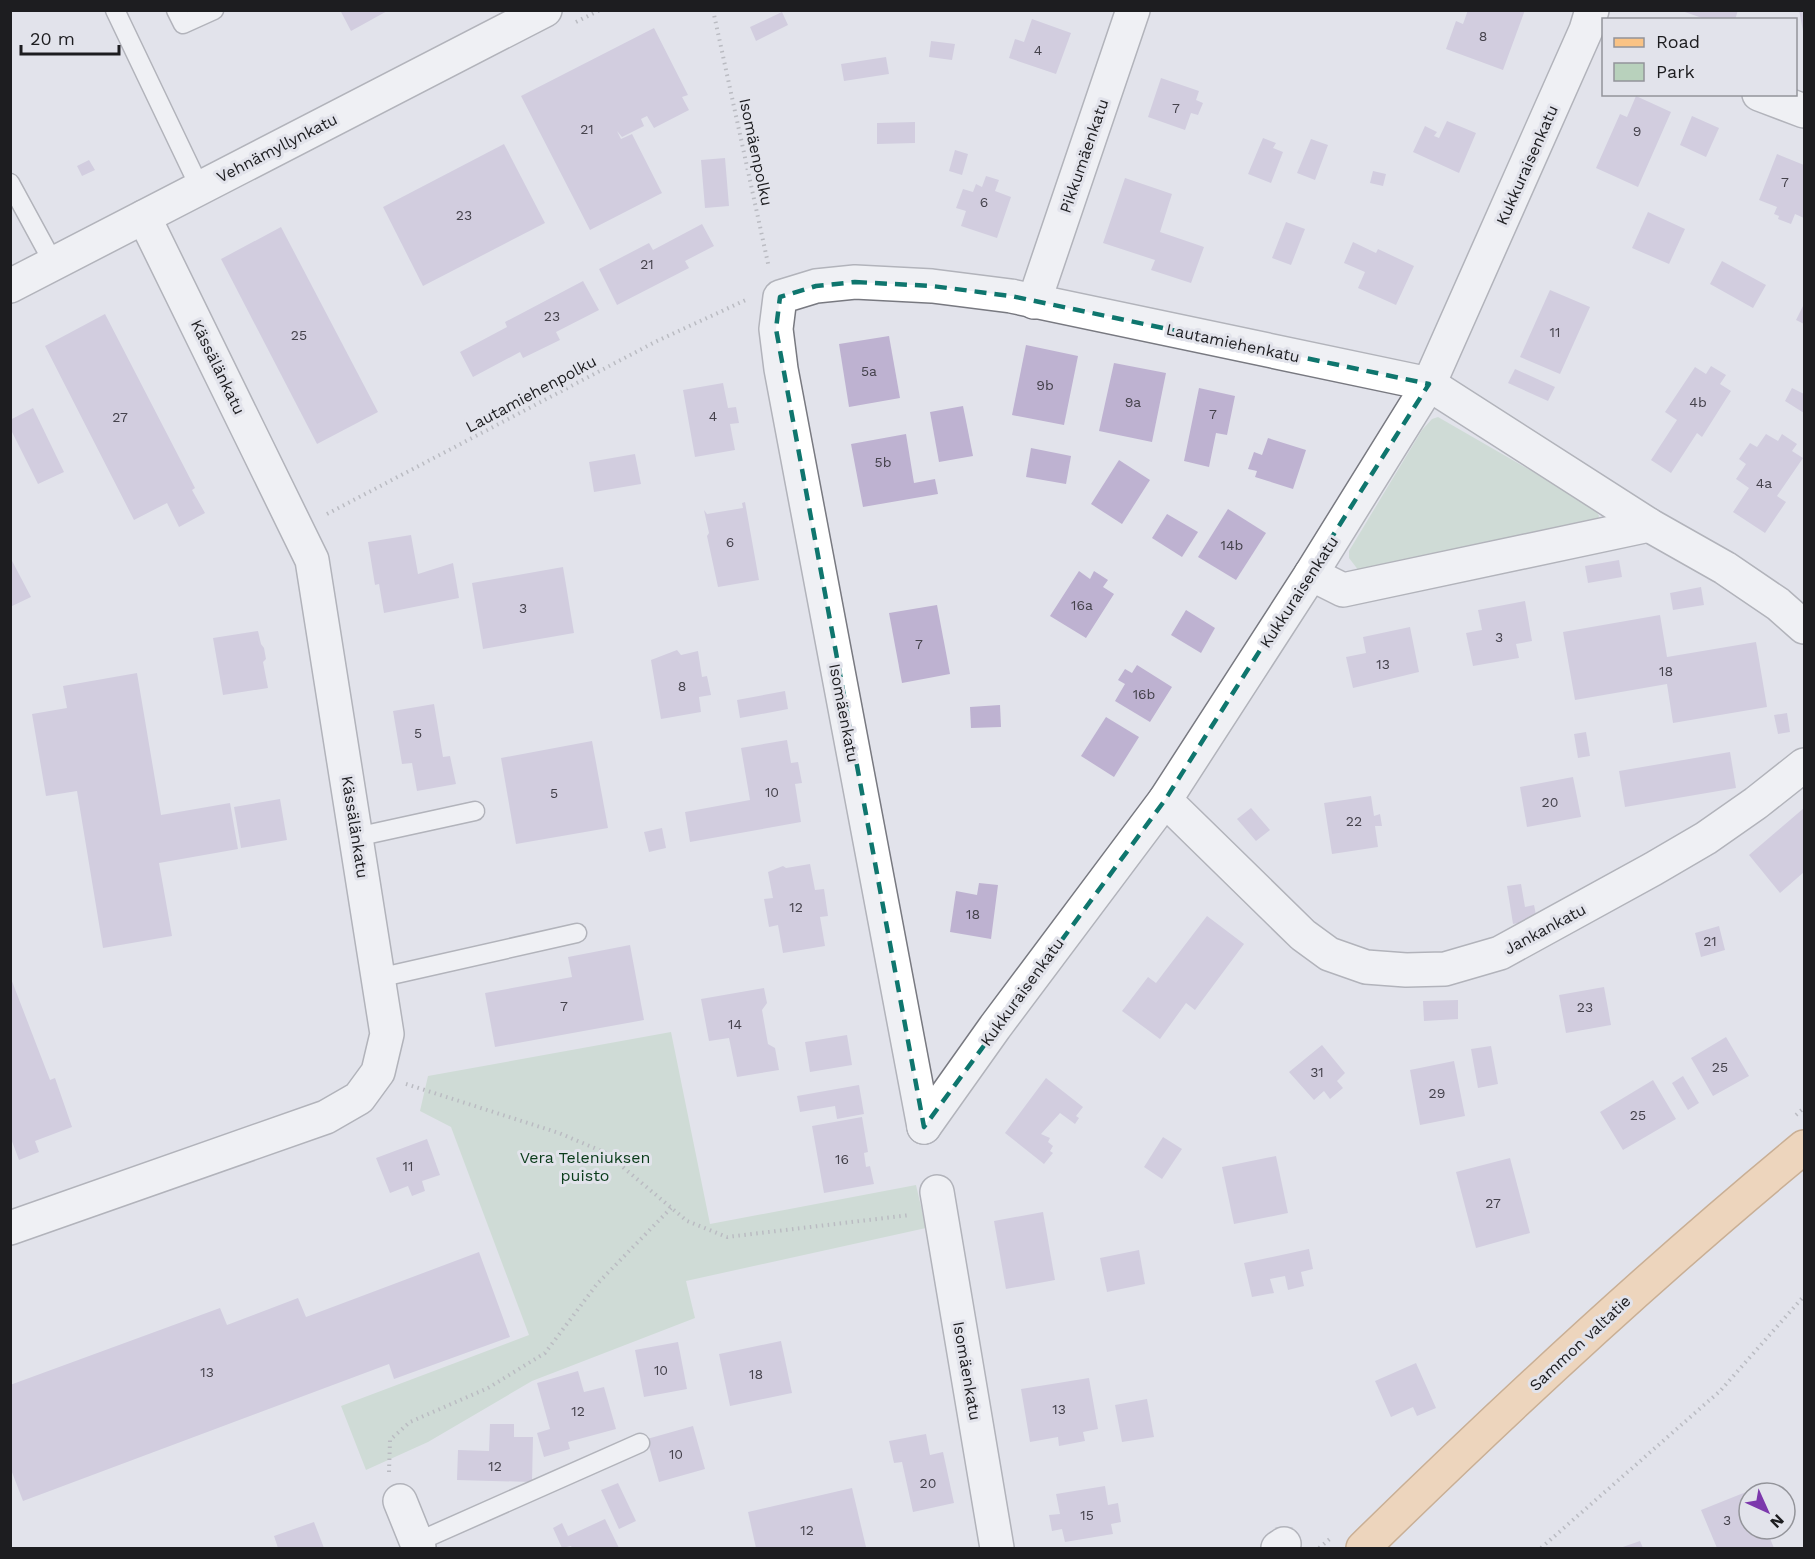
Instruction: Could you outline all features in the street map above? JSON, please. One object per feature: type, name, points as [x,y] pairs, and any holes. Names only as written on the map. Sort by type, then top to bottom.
[{"type":"main road","name":"Sammon valtatie","points":[[1363,1548],[1583,1339],[1715,1220],[1804,1147]]},
{"type":"street","name":"Vehnämyllynkatu","points":[[10,286],[545,10]]},
{"type":"street","name":"Pikkumäenkatu","points":[[1034,302],[1133,10]]},
{"type":"street","name":"Kukkuraisenkatu","points":[[924,1127],[995,1027],[1165,800],[1311,574],[1429,384],[1594,26]]},
{"type":"street","points":[[1764,96],[1804,111]]},
{"type":"street","name":"Kässälänkatu","points":[[10,1228],[326,1117],[360,1098],[378,1072],[387,1034],[312,560],[144,217]]},
{"type":"street","name":"Lautamiehenkatu","points":[[780,297],[816,286],[855,282],[932,286],[1034,302],[1429,384],[1649,525],[1725,568],[1778,604],[1804,627]]},
{"type":"street","name":"Isomäenkatu","points":[[780,297],[776,329],[781,369],[924,1127]]},
{"type":"street","points":[[1311,574],[1343,590],[1649,525]]},
{"type":"street","name":"Jankankatu","points":[[1165,800],[1303,935],[1329,954],[1366,967],[1406,970],[1445,969],[1500,953],[1653,869],[1706,838],[1804,765]]},
{"type":"street","name":"Isomäenkatu","points":[[938,1202],[998,1548]]},
{"type":"street","points":[[400,1501],[418,1545]]},
{"type":"lane","points":[[115,10],[200,188]]},
{"type":"lane","points":[[176,10],[183,24],[214,10]]},
{"type":"lane","points":[[10,183],[54,264]]},
{"type":"lane","points":[[356,837],[475,811]]},
{"type":"lane","points":[[378,978],[577,933]]},
{"type":"lane","points":[[418,1545],[640,1443]]},
{"type":"path","name":"Isomäenpolku","points":[[713,10],[768,265],[780,297]]},
{"type":"path","name":"Lautamiehenpolku","points":[[298,530],[710,315],[752,297],[780,297]]},
{"type":"path","points":[[378,1072],[414,1088],[559,1133],[606,1153],[687,1221],[727,1237],[938,1202]]},
{"type":"path","points":[[400,1501],[388,1470],[390,1440],[410,1422],[488,1388],[545,1353],[597,1284],[671,1208]]},
{"type":"path","points":[[1541,1548],[1720,1391],[1804,1296]]},
{"type":"highlighted area","points":[[855,282],[932,286],[1011,296],[1429,384],[1165,800],[924,1127],[781,369],[776,329],[780,297],[816,286]]},
{"type":"green space","points":[[1438,417],[1594,507],[1599,516],[1597,522],[1359,571],[1349,558],[1349,551],[1422,430],[1432,419]]},
{"type":"green space","name":"Vera Teleniuksen puisto","points":[[671,1032],[710,1224],[916,1185],[926,1228],[686,1281],[695,1318],[532,1381],[428,1442],[366,1470],[341,1406],[529,1335],[451,1127],[420,1111],[428,1076]]},
{"type":"building","points":[[340,10],[389,10],[351,31]]},
{"type":"building","points":[[1468,10],[1525,10],[1503,70],[1446,49],[1456,21],[1463,24]]},
{"type":"building","points":[[1679,10],[1738,10],[1736,18],[1702,18]]},
{"type":"building","points":[[1799,10],[1804,10],[1804,31],[1803,31]]},
{"type":"building","points":[[782,12],[788,25],[756,41],[750,27]]},
{"type":"building","points":[[1032,19],[1071,33],[1056,74],[1009,58],[1015,39],[1024,42]]},
{"type":"building","points":[[654,28],[688,95],[682,97],[689,110],[654,128],[647,116],[641,119],[644,126],[622,137],[617,131],[621,139],[632,134],[662,193],[590,230],[521,96]]},
{"type":"building","points":[[931,41],[955,44],[952,60],[929,57]]},
{"type":"building","points":[[886,57],[889,74],[844,81],[841,64]]},
{"type":"building","points":[[1161,78],[1199,91],[1196,100],[1203,103],[1198,115],[1191,113],[1185,130],[1148,117]]},
{"type":"building","points":[[1636,96],[1671,112],[1638,187],[1596,168],[1620,114],[1627,117]]},
{"type":"building","points":[[1692,116],[1719,128],[1706,157],[1680,145]]},
{"type":"building","points":[[1447,121],[1476,133],[1459,173],[1413,152],[1425,126],[1437,132],[1434,136],[1439,138]]},
{"type":"building","points":[[915,122],[915,143],[877,144],[877,123]]},
{"type":"building","points":[[1263,138],[1276,143],[1273,148],[1283,152],[1271,183],[1248,174]]},
{"type":"building","points":[[1311,139],[1328,145],[1315,180],[1297,173]]},
{"type":"building","points":[[504,144],[545,223],[423,286],[383,207]]},
{"type":"building","points":[[955,150],[968,154],[962,175],[949,171]]},
{"type":"building","points":[[1777,154],[1804,165],[1804,218],[1795,214],[1791,224],[1778,219],[1779,216],[1774,214],[1777,207],[1759,200]]},
{"type":"building","points":[[725,158],[729,206],[705,208],[701,160]]},
{"type":"building","points":[[89,160],[95,170],[82,176],[77,166]]},
{"type":"building","points":[[1373,171],[1386,174],[1383,186],[1370,183]]},
{"type":"building","points":[[986,176],[999,180],[995,191],[1011,197],[997,238],[961,226],[966,211],[956,208],[963,189],[973,192],[976,184],[982,187]]},
{"type":"building","points":[[1125,178],[1172,194],[1160,232],[1204,247],[1191,283],[1151,270],[1155,260],[1103,243]]},
{"type":"building","points":[[1648,212],[1685,229],[1669,264],[1632,248]]},
{"type":"building","points":[[1286,222],[1305,229],[1291,265],[1272,258]]},
{"type":"building","points":[[702,224],[714,246],[685,261],[689,268],[617,305],[599,269],[649,243],[653,250]]},
{"type":"building","points":[[281,227],[378,412],[317,444],[221,259]]},
{"type":"building","points":[[1353,242],[1376,253],[1378,249],[1414,266],[1396,305],[1358,288],[1365,272],[1344,263]]},
{"type":"building","points":[[1722,261],[1766,285],[1753,308],[1710,284]]},
{"type":"building","points":[[583,281],[599,310],[556,332],[560,340],[523,358],[520,352],[473,377],[460,352],[507,327],[505,322]]},
{"type":"building","points":[[1550,290],[1590,307],[1560,374],[1520,357]]},
{"type":"building","points":[[1804,304],[1804,324],[1796,320]]},
{"type":"building","points":[[105,314],[195,488],[192,490],[205,513],[179,527],[167,503],[134,520],[45,346]]},
{"type":"building","points":[[889,336],[900,398],[849,407],[839,344]]},
{"type":"building","points":[[1026,345],[1078,356],[1064,425],[1012,415]]},
{"type":"building","points":[[1114,363],[1166,373],[1152,442],[1099,431]]},
{"type":"building","points":[[1711,366],[1726,375],[1720,384],[1731,391],[1702,437],[1697,433],[1671,473],[1651,460],[1677,420],[1665,412],[1695,367],[1706,374]]},
{"type":"building","points":[[1515,369],[1555,387],[1548,401],[1508,383]]},
{"type":"building","points":[[723,383],[728,408],[736,407],[739,423],[730,424],[735,450],[695,457],[683,390]]},
{"type":"building","points":[[1199,388],[1235,396],[1227,435],[1216,433],[1209,467],[1184,461]]},
{"type":"building","points":[[1792,388],[1804,394],[1804,413],[1785,401]]},
{"type":"building","points":[[963,406],[973,456],[939,462],[930,412]]},
{"type":"building","points":[[33,408],[64,472],[38,484],[10,428],[10,420]]},
{"type":"building","points":[[906,434],[914,483],[935,479],[938,494],[863,507],[851,444]]},
{"type":"building","points":[[1766,434],[1778,441],[1782,434],[1797,444],[1792,451],[1803,458],[1777,496],[1786,502],[1765,533],[1733,512],[1749,488],[1736,479],[1746,464],[1739,459],[1750,443],[1757,447]]},
{"type":"building","points":[[1268,438],[1306,450],[1293,489],[1255,477],[1257,471],[1248,469],[1254,452],[1262,455]]},
{"type":"building","points":[[1031,448],[1071,456],[1066,484],[1026,477]]},
{"type":"building","points":[[635,454],[641,484],[594,492],[589,462]]},
{"type":"building","points":[[1119,460],[1150,480],[1122,524],[1091,504]]},
{"type":"building","points":[[745,502],[759,580],[718,587],[704,510],[707,514],[743,508],[742,503]]},
{"type":"building","points":[[1228,509],[1266,533],[1236,580],[1198,557]]},
{"type":"building","points":[[1167,514],[1198,532],[1182,557],[1152,538]]},
{"type":"building","points":[[411,535],[418,574],[453,563],[459,598],[384,613],[379,584],[375,585],[368,542]]},
{"type":"building","points":[[10,557],[31,597],[10,607]]},
{"type":"building","points":[[1619,560],[1622,577],[1588,583],[1585,566]]},
{"type":"building","points":[[563,567],[574,633],[483,649],[472,583]]},
{"type":"building","points":[[1079,571],[1090,579],[1094,571],[1108,580],[1103,587],[1114,594],[1086,638],[1050,616]]},
{"type":"building","points":[[1701,587],[1704,605],[1673,610],[1670,593]]},
{"type":"building","points":[[1525,601],[1532,641],[1516,644],[1519,658],[1473,666],[1466,633],[1482,630],[1478,610]]},
{"type":"building","points":[[937,605],[950,674],[902,683],[889,613]]},
{"type":"building","points":[[1186,610],[1215,628],[1201,653],[1171,635]]},
{"type":"building","points":[[1660,615],[1667,657],[1756,642],[1767,707],[1673,723],[1667,684],[1575,700],[1563,632]]},
{"type":"building","points":[[1410,627],[1419,672],[1353,688],[1346,657],[1366,653],[1363,637]]},
{"type":"building","points":[[258,631],[266,659],[263,662],[268,688],[223,695],[213,638]]},
{"type":"building","points":[[677,650],[681,655],[698,651],[702,677],[707,676],[711,695],[699,697],[701,712],[661,719],[651,660]]},
{"type":"building","points":[[1137,665],[1172,687],[1150,722],[1115,701],[1125,684],[1118,680],[1125,669],[1132,673]]},
{"type":"building","points":[[137,673],[161,815],[230,803],[238,849],[159,863],[172,936],[103,948],[77,791],[46,796],[32,714],[67,708],[63,686]]},
{"type":"building","points":[[785,691],[788,709],[740,718],[737,700]]},
{"type":"building","points":[[434,704],[443,757],[450,756],[456,784],[417,791],[412,763],[402,764],[393,711]]},
{"type":"building","points":[[1000,705],[1001,727],[971,728],[970,707]]},
{"type":"building","points":[[1787,713],[1790,732],[1778,734],[1774,715]]},
{"type":"building","points":[[1106,717],[1139,737],[1114,777],[1081,756]]},
{"type":"building","points":[[1586,732],[1590,756],[1578,758],[1574,734]]},
{"type":"building","points":[[787,740],[791,763],[798,762],[802,783],[795,784],[801,822],[690,842],[685,812],[750,800],[741,748]]},
{"type":"building","points":[[592,741],[608,828],[516,844],[501,758]]},
{"type":"building","points":[[1730,752],[1736,788],[1625,807],[1619,771]]},
{"type":"building","points":[[1573,777],[1581,817],[1527,827],[1520,787]]},
{"type":"building","points":[[1371,796],[1374,816],[1380,814],[1382,826],[1375,826],[1378,847],[1332,854],[1324,803]]},
{"type":"building","points":[[280,799],[287,840],[241,848],[234,807]]},
{"type":"building","points":[[1251,808],[1270,830],[1256,841],[1237,819]]},
{"type":"building","points":[[1804,808],[1804,872],[1780,893],[1749,855]]},
{"type":"building","points":[[662,828],[666,848],[649,852],[644,832]]},
{"type":"building","points":[[810,864],[815,890],[824,889],[828,916],[820,917],[825,946],[783,953],[778,925],[769,927],[764,899],[773,898],[768,872],[783,866],[786,868]]},
{"type":"building","points":[[979,883],[998,885],[991,939],[950,932],[956,891],[977,895]]},
{"type":"building","points":[[1521,884],[1525,907],[1534,905],[1537,920],[1513,924],[1507,886]]},
{"type":"building","points":[[1207,916],[1244,944],[1195,1010],[1186,1003],[1160,1039],[1122,1011],[1148,977],[1156,983]]},
{"type":"building","points":[[1719,926],[1725,950],[1701,957],[1695,933]]},
{"type":"building","points":[[630,945],[644,1020],[495,1047],[485,993],[572,977],[568,957]]},
{"type":"building","points":[[10,976],[50,1080],[55,1078],[72,1127],[35,1141],[39,1152],[19,1160],[10,1136]]},
{"type":"building","points":[[1604,987],[1611,1025],[1566,1033],[1559,995]]},
{"type":"building","points":[[764,988],[767,1003],[762,1010],[768,1044],[775,1048],[779,1070],[737,1077],[729,1038],[709,1041],[701,999]]},
{"type":"building","points":[[1458,1000],[1458,1019],[1424,1021],[1423,1001]]},
{"type":"building","points":[[847,1035],[852,1065],[810,1072],[805,1042]]},
{"type":"building","points":[[1726,1037],[1749,1076],[1713,1096],[1691,1058]]},
{"type":"building","points":[[1322,1045],[1345,1073],[1337,1081],[1343,1088],[1330,1099],[1324,1091],[1314,1100],[1289,1072]]},
{"type":"building","points":[[1491,1046],[1498,1084],[1478,1088],[1471,1049]]},
{"type":"building","points":[[1454,1061],[1465,1116],[1420,1125],[1410,1070]]},
{"type":"building","points":[[1683,1076],[1699,1103],[1688,1110],[1672,1083]]},
{"type":"building","points":[[1046,1078],[1083,1107],[1076,1116],[1079,1118],[1075,1124],[1060,1113],[1041,1134],[1050,1138],[1048,1142],[1053,1146],[1050,1151],[1053,1153],[1044,1164],[1005,1133]]},
{"type":"building","points":[[1653,1080],[1676,1119],[1623,1150],[1600,1112]]},
{"type":"building","points":[[859,1085],[864,1114],[837,1119],[835,1106],[800,1112],[797,1096]]},
{"type":"building","points":[[862,1117],[868,1152],[864,1153],[866,1167],[870,1166],[874,1184],[824,1193],[812,1126]]},
{"type":"building","points":[[1163,1137],[1182,1149],[1162,1179],[1144,1167]]},
{"type":"building","points":[[427,1139],[440,1175],[422,1181],[425,1191],[412,1196],[408,1186],[390,1193],[376,1158]]},
{"type":"building","points":[[1276,1156],[1288,1213],[1234,1224],[1222,1167]]},
{"type":"building","points":[[1510,1158],[1530,1233],[1476,1248],[1456,1172]]},
{"type":"building","points":[[1043,1212],[1055,1280],[1006,1289],[994,1221]]},
{"type":"building","points":[[1309,1249],[1313,1269],[1301,1272],[1304,1286],[1288,1290],[1285,1276],[1270,1279],[1274,1293],[1252,1297],[1244,1263]]},
{"type":"building","points":[[1139,1250],[1145,1284],[1107,1292],[1100,1258]]},
{"type":"building","points":[[479,1252],[510,1337],[394,1379],[389,1364],[23,1501],[10,1467],[10,1385],[220,1308],[227,1325],[298,1298],[306,1317]]},
{"type":"building","points":[[781,1341],[792,1393],[730,1406],[719,1354]]},
{"type":"building","points":[[678,1342],[687,1389],[644,1397],[635,1350]]},
{"type":"building","points":[[1416,1363],[1436,1408],[1417,1416],[1413,1407],[1391,1417],[1375,1381]]},
{"type":"building","points":[[578,1371],[584,1392],[604,1387],[616,1429],[568,1442],[570,1449],[544,1457],[537,1433],[550,1429],[537,1383]]},
{"type":"building","points":[[1089,1378],[1098,1429],[1083,1432],[1085,1441],[1059,1446],[1058,1437],[1030,1442],[1021,1389]]},
{"type":"building","points":[[1147,1399],[1154,1437],[1122,1442],[1115,1405]]},
{"type":"building","points":[[490,1424],[514,1424],[514,1437],[533,1437],[532,1482],[457,1480],[458,1450],[489,1451]]},
{"type":"building","points":[[693,1426],[705,1469],[659,1482],[647,1439]]},
{"type":"building","points":[[926,1434],[930,1455],[943,1452],[954,1503],[913,1512],[902,1462],[894,1463],[889,1441]]},
{"type":"building","points":[[618,1483],[636,1521],[619,1529],[601,1490]]},
{"type":"building","points":[[1105,1486],[1108,1505],[1118,1503],[1121,1522],[1111,1524],[1113,1534],[1065,1542],[1062,1529],[1052,1531],[1049,1515],[1060,1514],[1056,1494]]},
{"type":"building","points":[[852,1488],[866,1547],[756,1548],[748,1512]]},
{"type":"building","points":[[1737,1496],[1737,1541],[1771,1541],[1774,1548],[1717,1548],[1701,1510]]},
{"type":"building","points":[[605,1519],[619,1548],[572,1548],[571,1546],[562,1548],[553,1528],[562,1523],[568,1536]]},
{"type":"building","points":[[314,1522],[324,1548],[278,1548],[274,1536]]},
{"type":"building","points":[[1640,1541],[1643,1548],[1620,1548]]}]
